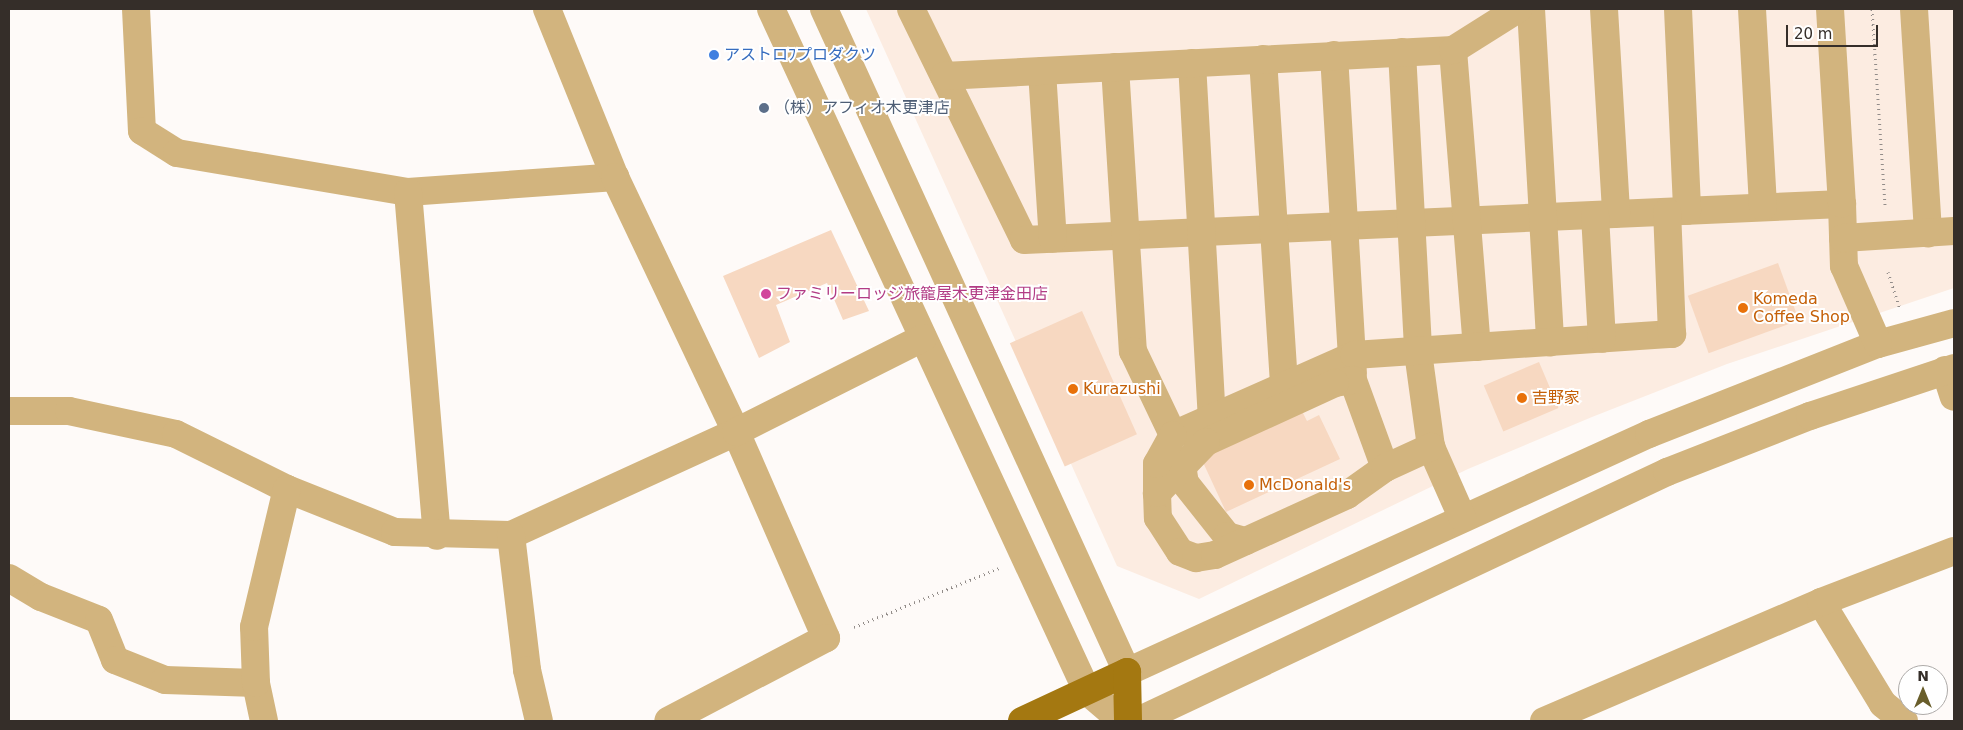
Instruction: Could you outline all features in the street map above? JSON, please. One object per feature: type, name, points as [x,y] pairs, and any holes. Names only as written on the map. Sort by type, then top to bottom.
[{"type":"main road","points":[[1022,721],[1127,672],[1128,721]]},
{"type":"street","points":[[136,9],[142,131],[177,153],[408,192],[615,177]]},
{"type":"street","points":[[547,9],[615,177],[736,432],[826,638],[668,721]]},
{"type":"street","points":[[771,9],[1087,691],[1122,721]]},
{"type":"street","points":[[824,9],[1127,672],[1462,517],[1658,430],[1878,344],[1954,323]]},
{"type":"street","points":[[911,9],[1024,240],[1842,204]]},
{"type":"street","points":[[944,76],[1453,50],[1518,9]]},
{"type":"street","points":[[1531,9],[1550,342]]},
{"type":"street","points":[[1602,338],[1605,214],[1604,9]]},
{"type":"street","points":[[1431,447],[1385,468],[1347,495],[1215,555],[1196,558],[1180,552],[1158,518],[1157,464],[1173,435],[1284,383],[1418,352],[1672,334],[1677,211],[1678,9]]},
{"type":"street","points":[[1752,9],[1763,207]]},
{"type":"street","points":[[1830,9],[1844,266],[1878,344]]},
{"type":"street","points":[[1914,9],[1928,234]]},
{"type":"street","points":[[1453,50],[1470,220],[1477,347]]},
{"type":"street","points":[[1402,52],[1418,352],[1431,447],[1462,517]]},
{"type":"street","points":[[1334,55],[1348,226],[1354,367],[1385,468]]},
{"type":"street","points":[[1263,59],[1272,229],[1284,383]]},
{"type":"street","points":[[1192,63],[1200,232],[1212,417]]},
{"type":"street","points":[[1115,67],[1134,351],[1173,435]]},
{"type":"street","points":[[1042,71],[1052,239]]},
{"type":"street","points":[[408,192],[438,536]]},
{"type":"street","points":[[1843,238],[1954,231]]},
{"type":"street","points":[[9,411],[70,411],[176,434],[287,490],[395,532],[438,536],[511,535],[736,432],[923,338]]},
{"type":"street","points":[[1157,493],[1206,442],[1335,383],[1354,367]]},
{"type":"street","points":[[1138,721],[1667,472],[1810,416],[1950,369],[1954,397]]},
{"type":"street","points":[[1182,465],[1185,483],[1227,536],[1245,542]]},
{"type":"street","points":[[264,721],[256,683],[254,627],[287,490]]},
{"type":"street","points":[[511,535],[527,670],[539,721]]},
{"type":"street","points":[[1544,721],[1821,602],[1954,551]]},
{"type":"street","points":[[9,578],[41,597],[98,620],[115,660],[165,680],[256,683]]},
{"type":"street","points":[[1821,602],[1883,704],[1904,721]]},
{"type":"path","points":[[1872,9],[1886,216]]},
{"type":"path","points":[[1888,272],[1901,312]]},
{"type":"path","points":[[826,638],[1024,558]]},
{"type":"shaded area","points":[[866,9],[1954,9],[1954,288],[1727,364],[1592,417],[1468,469],[1199,599],[1117,566]]},
{"type":"building","name":"ファミリーロッジ旅籠屋木更津金田店","points":[[831,230],[869,311],[843,320],[827,283],[776,305],[790,342],[759,358],[723,276]]},
{"type":"building","name":"Komeda Coffee Shop","points":[[1778,263],[1799,320],[1709,353],[1688,296]]},
{"type":"building","name":"Kurazushi","points":[[1082,311],[1137,434],[1065,466],[1010,343]]},
{"type":"building","name":"吉野家","points":[[1539,362],[1559,408],[1503,431],[1484,385]]},
{"type":"building","name":"McDonald's","points":[[1301,409],[1307,421],[1319,415],[1340,459],[1226,512],[1201,458]]},
{"type":"place","name":"アストロﾌプロダクツ","points":[[714,55]]},
{"type":"place","name":"（株）アフィオ木更津店","points":[[764,108]]},
{"type":"place","name":"ファミリーロッジ旅籠屋木更津金田店","points":[[766,294]]},
{"type":"place","name":"Komeda Coffee Shop","points":[[1743,308]]},
{"type":"place","name":"Kurazushi","points":[[1073,389]]},
{"type":"place","name":"吉野家","points":[[1522,398]]},
{"type":"place","name":"McDonald's","points":[[1249,485]]}]
